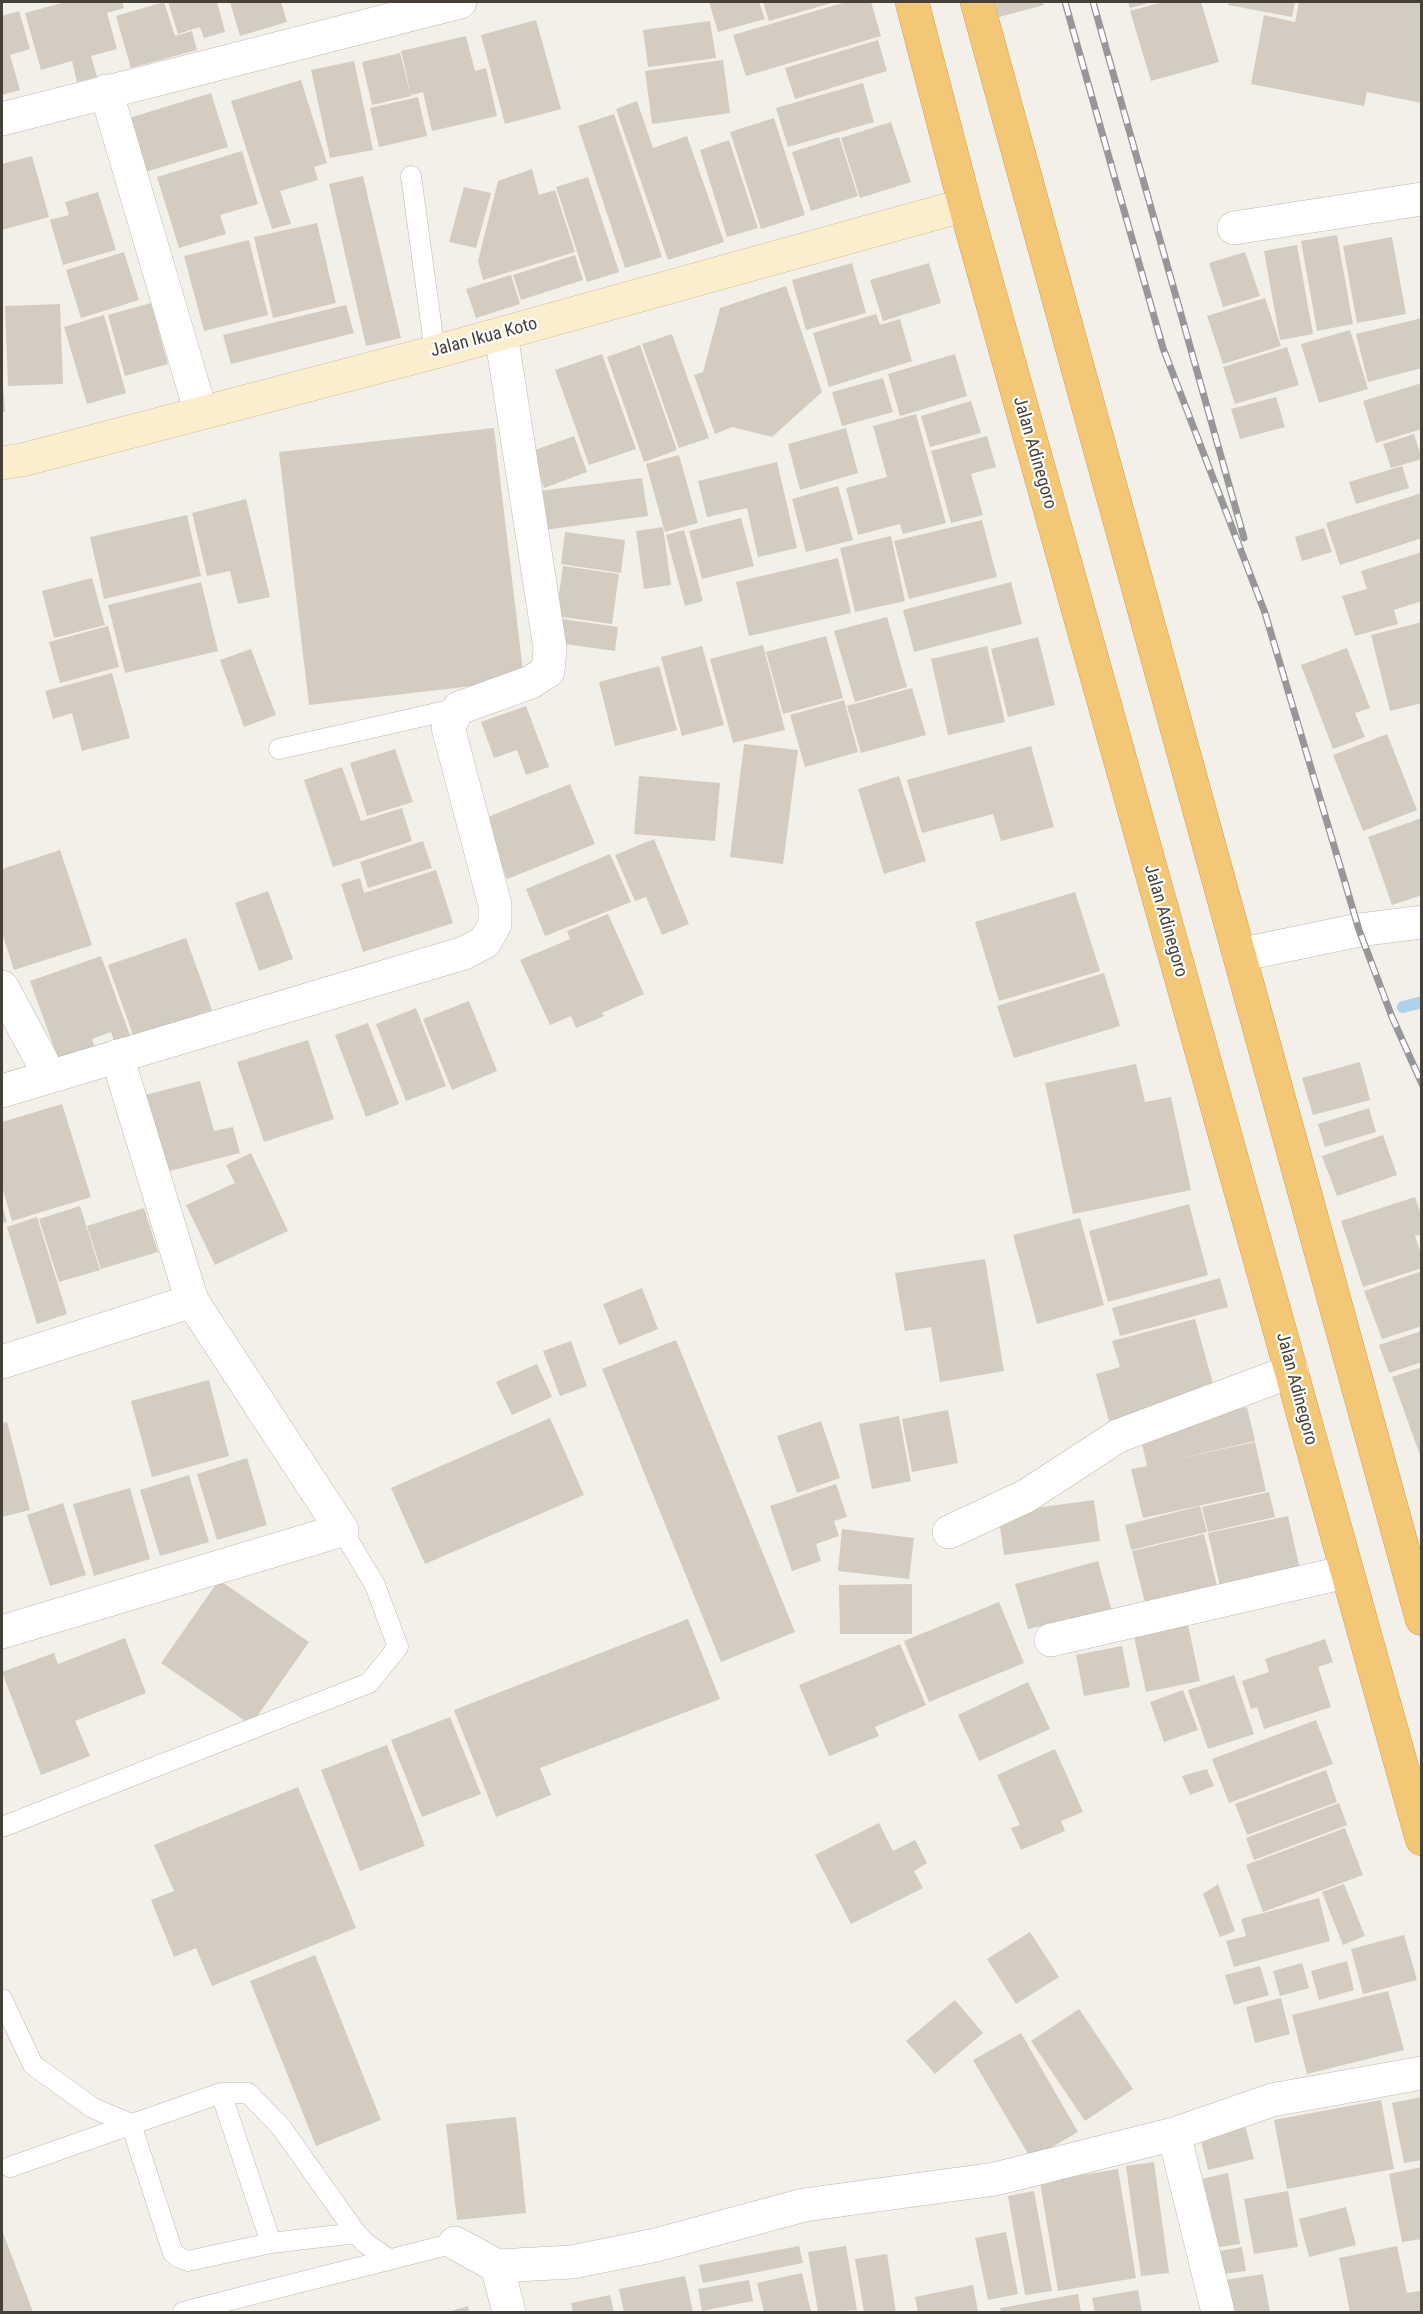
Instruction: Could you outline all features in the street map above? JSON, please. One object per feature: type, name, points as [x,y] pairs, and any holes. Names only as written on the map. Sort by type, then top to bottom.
[{"type":"highway","name":"Jalan Adinegoro","points":[[912,2],[965,205],[1422,1839]]},
{"type":"highway","points":[[976,2],[1422,1619]]},
{"type":"street","points":[[2,119],[460,2]]},
{"type":"street","points":[[106,91],[201,413]]},
{"type":"street","points":[[1234,228],[1422,199]]},
{"type":"street","name":"Jalan Ikua Koto","points":[[2,463],[22,460],[435,352],[965,205]]},
{"type":"street","points":[[2,1091],[464,953],[485,942],[493,929],[497,915],[448,727],[459,708],[531,682],[548,671],[550,648],[501,334]]},
{"type":"street","points":[[1239,955],[1359,930],[1422,922]]},
{"type":"street","points":[[2,987],[50,1076]]},
{"type":"street","points":[[2,1632],[342,1530],[192,1301],[117,1056]]},
{"type":"street","points":[[2,1362],[192,1301]]},
{"type":"street","points":[[950,1532],[1026,1496],[1118,1436],[1292,1371]]},
{"type":"street","points":[[1051,1640],[1346,1572]]},
{"type":"street","points":[[455,2243],[497,2266],[572,2262],[656,2245],[804,2205],[995,2179],[1174,2134],[1272,2100],[1422,2073]]},
{"type":"street","points":[[1174,2134],[1218,2313]]},
{"type":"street","points":[[497,2266],[509,2313]]},
{"type":"lane","points":[[411,176],[435,352]]},
{"type":"lane","points":[[279,749],[459,708]]},
{"type":"lane","points":[[2,1827],[369,1683],[398,1647],[375,1585],[342,1530]]},
{"type":"lane","points":[[2,1999],[33,2065],[93,2108],[131,2124],[173,2253],[180,2258],[188,2261],[272,2243],[356,2233]]},
{"type":"lane","points":[[220,2093],[272,2243]]},
{"type":"lane","points":[[10,2168],[220,2093],[248,2093],[281,2127],[356,2233],[364,2242],[390,2260]]},
{"type":"lane","points":[[183,2313],[455,2243]]},
{"type":"building","points":[[65,2],[122,2],[124,8],[107,13],[117,49],[91,56],[97,77],[77,82],[72,61],[41,70],[25,13]]},
{"type":"building","points":[[164,2],[175,36],[192,31],[197,50],[131,68],[116,16]]},
{"type":"building","points":[[168,2],[217,2],[225,32],[204,38],[200,27],[178,34]]},
{"type":"building","points":[[230,2],[281,2],[287,22],[240,36]]},
{"type":"building","points":[[709,2],[759,2],[765,19],[718,32]]},
{"type":"building","points":[[763,2],[835,2],[769,21]]},
{"type":"building","points":[[846,2],[871,2],[881,36],[746,76],[733,35]]},
{"type":"building","points":[[995,2],[1043,2],[1044,5],[999,17]]},
{"type":"building","points":[[1128,2],[1152,2],[1130,8]]},
{"type":"building","points":[[1163,2],[1201,2],[1219,62],[1151,81],[1130,11]]},
{"type":"building","points":[[1229,2],[1295,2],[1292,17],[1228,5]]},
{"type":"building","points":[[1299,2],[1422,2],[1422,103],[1367,92],[1364,106],[1251,84],[1264,15],[1295,22]]},
{"type":"building","points":[[19,11],[30,49],[10,55],[20,90],[2,95],[2,16]]},
{"type":"building","points":[[536,20],[561,109],[505,124],[481,35]]},
{"type":"building","points":[[710,21],[716,58],[648,67],[643,30]]},
{"type":"building","points":[[466,36],[475,71],[486,68],[497,116],[432,131],[423,92],[411,95],[401,51]]},
{"type":"building","points":[[878,40],[887,71],[795,99],[785,68]]},
{"type":"building","points":[[400,53],[411,96],[372,105],[362,62]]},
{"type":"building","points":[[723,60],[730,113],[652,124],[645,71]]},
{"type":"building","points":[[354,61],[373,150],[330,158],[311,70]]},
{"type":"building","points":[[301,80],[327,163],[314,167],[318,180],[280,191],[291,224],[272,229],[231,101]]},
{"type":"building","points":[[863,83],[874,122],[788,147],[776,108]]},
{"type":"building","points":[[211,93],[228,147],[145,172],[129,118]]},
{"type":"building","points":[[418,97],[427,136],[379,147],[370,108]]},
{"type":"building","points":[[637,101],[653,148],[687,136],[724,242],[668,260],[616,109]]},
{"type":"building","points":[[614,114],[662,257],[625,268],[578,126]]},
{"type":"building","points":[[774,118],[805,215],[761,229],[730,132]]},
{"type":"building","points":[[891,122],[911,182],[860,198],[841,138]]},
{"type":"building","points":[[839,137],[858,196],[811,211],[792,152]]},
{"type":"building","points":[[729,140],[758,228],[727,237],[700,150]]},
{"type":"building","points":[[242,151],[258,204],[220,215],[226,234],[179,248],[157,177]]},
{"type":"building","points":[[32,156],[49,217],[2,230],[2,164]]},
{"type":"building","points":[[532,169],[539,195],[555,190],[575,252],[483,280],[478,261],[498,181]]},
{"type":"building","points":[[363,176],[401,338],[366,346],[329,184]]},
{"type":"building","points":[[588,177],[619,272],[587,282],[556,187]]},
{"type":"building","points":[[464,187],[491,193],[476,248],[449,242]]},
{"type":"building","points":[[98,192],[116,250],[63,265],[50,220],[69,215],[65,202]]},
{"type":"building","points":[[317,223],[336,303],[273,318],[254,237]]},
{"type":"building","points":[[1337,235],[1353,324],[1317,331],[1301,241]]},
{"type":"building","points":[[1392,237],[1406,314],[1357,323],[1343,246]]},
{"type":"building","points":[[249,240],[268,315],[204,331],[184,256]]},
{"type":"building","points":[[1297,245],[1313,334],[1280,340],[1264,251]]},
{"type":"building","points":[[124,252],[139,300],[81,318],[66,270]]},
{"type":"building","points":[[1245,252],[1260,296],[1223,307],[1209,263]]},
{"type":"building","points":[[575,255],[583,280],[521,300],[513,275]]},
{"type":"building","points":[[852,263],[866,313],[806,330],[792,280]]},
{"type":"building","points":[[929,263],[941,303],[883,321],[870,280]]},
{"type":"building","points":[[511,275],[520,304],[476,318],[466,289]]},
{"type":"building","points":[[786,286],[822,392],[772,437],[732,427],[715,434],[694,375],[703,372],[720,308]]},
{"type":"building","points":[[1265,298],[1281,346],[1223,364],[1207,316]]},
{"type":"building","points":[[151,303],[168,364],[125,376],[108,315]]},
{"type":"building","points":[[60,304],[63,384],[8,386],[5,306]]},
{"type":"building","points":[[346,305],[354,333],[231,364],[223,335]]},
{"type":"building","points":[[876,314],[880,325],[900,319],[912,361],[829,387],[813,333]]},
{"type":"building","points":[[104,315],[126,393],[87,404],[64,327]]},
{"type":"building","points":[[1422,318],[1422,368],[1368,382],[1356,334]]},
{"type":"building","points":[[1350,330],[1368,389],[1319,403],[1301,344]]},
{"type":"building","points":[[672,334],[709,438],[679,448],[642,344]]},
{"type":"building","points":[[640,345],[677,450],[644,462],[607,357]]},
{"type":"building","points":[[1287,347],[1299,385],[1235,404],[1223,367]]},
{"type":"building","points":[[602,354],[636,449],[589,465],[555,370]]},
{"type":"building","points":[[955,354],[967,396],[900,416],[888,374]]},
{"type":"building","points":[[883,378],[893,412],[842,426],[832,392]]},
{"type":"building","points":[[1422,383],[1422,429],[1376,443],[1363,401]]},
{"type":"building","points":[[3,385],[5,412],[2,412]]},
{"type":"building","points":[[1276,397],[1285,427],[1240,439],[1231,409]]},
{"type":"building","points":[[971,401],[981,433],[930,447],[921,416]]},
{"type":"building","points":[[916,414],[946,523],[903,534],[900,524],[858,535],[846,488],[887,477],[873,426]]},
{"type":"building","points":[[494,428],[524,680],[309,705],[279,452]]},
{"type":"building","points":[[846,428],[858,473],[800,490],[788,444]]},
{"type":"building","points":[[1414,434],[1422,459],[1391,468],[1383,444]]},
{"type":"building","points":[[574,436],[587,472],[544,488],[532,451]]},
{"type":"building","points":[[987,436],[996,467],[971,474],[983,515],[951,523],[931,451]]},
{"type":"building","points":[[679,455],[698,523],[665,532],[646,464]]},
{"type":"building","points":[[777,462],[797,548],[758,557],[747,508],[707,517],[698,481]]},
{"type":"building","points":[[1402,466],[1409,488],[1356,504],[1349,482]]},
{"type":"building","points":[[642,478],[648,516],[544,530],[539,491]]},
{"type":"building","points":[[838,486],[853,540],[806,552],[792,499]]},
{"type":"building","points":[[1422,493],[1422,538],[1340,565],[1326,523]]},
{"type":"building","points":[[246,499],[270,597],[238,604],[230,571],[207,576],[192,513]]},
{"type":"building","points":[[187,515],[201,576],[104,599],[90,537]]},
{"type":"building","points":[[741,518],[754,566],[702,579],[689,531]]},
{"type":"building","points":[[982,520],[997,577],[909,599],[894,541]]},
{"type":"building","points":[[663,527],[671,585],[644,589],[636,531]]},
{"type":"building","points":[[1324,528],[1332,552],[1302,561],[1295,537]]},
{"type":"building","points":[[684,530],[703,601],[685,606],[666,535]]},
{"type":"building","points":[[565,532],[625,540],[621,573],[561,564]]},
{"type":"building","points":[[891,536],[905,601],[855,612],[840,548]]},
{"type":"building","points":[[1422,552],[1422,601],[1394,610],[1398,624],[1355,636],[1342,596],[1367,589],[1361,571]]},
{"type":"building","points":[[838,558],[851,613],[749,636],[736,582]]},
{"type":"building","points":[[563,566],[619,574],[612,624],[556,616]]},
{"type":"building","points":[[92,578],[105,625],[54,638],[42,591]]},
{"type":"building","points":[[201,582],[218,651],[125,673],[108,605]]},
{"type":"building","points":[[1011,582],[1022,624],[914,652],[903,610]]},
{"type":"building","points":[[887,617],[907,687],[855,702],[834,631]]},
{"type":"building","points":[[555,618],[618,627],[615,651],[551,642]]},
{"type":"building","points":[[1422,622],[1422,703],[1390,711],[1371,635]]},
{"type":"building","points":[[108,626],[119,667],[60,683],[49,642]]},
{"type":"building","points":[[826,636],[843,698],[783,714],[766,652]]},
{"type":"building","points":[[1038,637],[1055,705],[1008,717],[991,649]]},
{"type":"building","points":[[763,645],[785,730],[733,743],[710,659]]},
{"type":"building","points":[[702,646],[724,725],[682,736],[661,657]]},
{"type":"building","points":[[987,646],[1005,722],[948,735],[931,659]]},
{"type":"building","points":[[1347,648],[1370,708],[1355,713],[1365,737],[1333,749],[1301,665]]},
{"type":"building","points":[[251,649],[276,715],[244,727],[220,660]]},
{"type":"building","points":[[659,666],[677,730],[615,746],[599,682]]},
{"type":"building","points":[[112,673],[130,738],[82,751],[72,713],[53,719],[45,691]]},
{"type":"building","points":[[912,688],[926,735],[861,753],[847,706]]},
{"type":"building","points":[[844,700],[858,752],[805,767],[790,715]]},
{"type":"building","points":[[526,706],[549,767],[526,775],[517,750],[494,758],[481,722]]},
{"type":"building","points":[[1387,734],[1417,810],[1363,831],[1333,755]]},
{"type":"building","points":[[744,744],[798,750],[783,864],[730,857]]},
{"type":"building","points":[[1031,746],[1054,827],[1001,841],[993,814],[922,833],[907,780]]},
{"type":"building","points":[[395,749],[413,802],[367,816],[350,763]]},
{"type":"building","points":[[342,767],[361,821],[402,808],[412,841],[333,867],[304,780]]},
{"type":"building","points":[[639,776],[720,783],[715,841],[634,834]]},
{"type":"building","points":[[899,776],[926,861],[884,874],[858,789]]},
{"type":"building","points":[[570,784],[595,844],[507,879],[483,819]]},
{"type":"building","points":[[1422,818],[1422,895],[1392,905],[1368,837]]},
{"type":"building","points":[[654,839],[689,924],[662,935],[646,897],[635,901],[615,855]]},
{"type":"building","points":[[423,841],[432,868],[368,888],[360,862]]},
{"type":"building","points":[[60,850],[92,945],[14,970],[2,933],[2,869]]},
{"type":"building","points":[[610,854],[631,902],[545,936],[526,889]]},
{"type":"building","points":[[436,870],[453,923],[363,952],[341,884],[360,878],[364,893]]},
{"type":"building","points":[[268,891],[293,959],[259,971],[235,903]]},
{"type":"building","points":[[1075,892],[1100,971],[999,1001],[975,922]]},
{"type":"building","points":[[608,914],[644,994],[576,1028],[571,1016],[550,1025],[520,960],[570,939],[567,931]]},
{"type":"building","points":[[186,938],[212,1010],[134,1038],[108,965]]},
{"type":"building","points":[[101,956],[131,1038],[115,1044],[111,1032],[92,1039],[96,1051],[60,1064],[30,981]]},
{"type":"building","points":[[1104,973],[1120,1026],[1014,1058],[997,1006]]},
{"type":"building","points":[[469,1001],[497,1071],[452,1090],[423,1019]]},
{"type":"building","points":[[416,1008],[446,1086],[406,1101],[376,1024]]},
{"type":"building","points":[[368,1023],[399,1104],[366,1117],[335,1035]]},
{"type":"building","points":[[308,1040],[334,1119],[264,1142],[237,1062]]},
{"type":"building","points":[[1360,1062],[1370,1100],[1313,1115],[1302,1078]]},
{"type":"building","points":[[1136,1064],[1145,1102],[1171,1097],[1191,1190],[1073,1214],[1045,1083]]},
{"type":"building","points":[[200,1081],[214,1131],[233,1127],[240,1153],[162,1173],[141,1096]]},
{"type":"building","points":[[62,1104],[91,1197],[12,1221],[2,1187],[2,1122]]},
{"type":"building","points":[[1369,1108],[1376,1132],[1325,1147],[1318,1124]]},
{"type":"building","points":[[1383,1135],[1397,1175],[1337,1196],[1322,1156]]},
{"type":"building","points":[[251,1153],[288,1231],[215,1265],[186,1205],[235,1183],[226,1165]]},
{"type":"building","points":[[1415,1197],[1422,1218],[1422,1234],[1415,1236],[1422,1257],[1422,1268],[1363,1287],[1341,1221]]},
{"type":"building","points":[[2,1204],[7,1222],[2,1223]]},
{"type":"building","points":[[1189,1204],[1208,1275],[1108,1302],[1089,1231]]},
{"type":"building","points":[[80,1206],[100,1270],[59,1282],[39,1219]]},
{"type":"building","points":[[144,1208],[158,1252],[101,1269],[87,1226]]},
{"type":"building","points":[[37,1217],[67,1314],[37,1324],[7,1227]]},
{"type":"building","points":[[1080,1218],[1104,1305],[1037,1324],[1013,1235]]},
{"type":"building","points":[[985,1259],[1004,1371],[940,1382],[931,1327],[905,1331],[895,1273]]},
{"type":"building","points":[[1422,1271],[1422,1326],[1382,1339],[1364,1291]]},
{"type":"building","points":[[1220,1278],[1228,1307],[1120,1336],[1112,1308]]},
{"type":"building","points":[[642,1288],[658,1329],[619,1345],[603,1304]]},
{"type":"building","points":[[1195,1319],[1215,1391],[1109,1421],[1096,1374],[1120,1367],[1112,1341]]},
{"type":"building","points":[[1422,1331],[1422,1362],[1389,1373],[1379,1345]]},
{"type":"building","points":[[676,1340],[795,1632],[721,1662],[602,1369]]},
{"type":"building","points":[[571,1341],[587,1386],[560,1396],[543,1351]]},
{"type":"building","points":[[537,1364],[552,1397],[512,1415],[496,1382]]},
{"type":"building","points":[[1422,1367],[1422,1458],[1421,1458],[1392,1377]]},
{"type":"building","points":[[209,1380],[229,1456],[152,1477],[131,1401]]},
{"type":"building","points":[[1247,1407],[1255,1441],[1168,1461],[1255,1442],[1266,1491],[1143,1518],[1131,1469],[1147,1466],[1139,1431]]},
{"type":"building","points":[[948,1410],[958,1463],[912,1472],[902,1419]]},
{"type":"building","points":[[899,1416],[911,1481],[872,1489],[859,1424]]},
{"type":"building","points":[[550,1418],[584,1495],[425,1564],[391,1488]]},
{"type":"building","points":[[821,1421],[840,1478],[797,1493],[777,1436]]},
{"type":"building","points":[[7,1422],[30,1510],[2,1517],[2,1423]]},
{"type":"building","points":[[247,1458],[267,1525],[217,1540],[197,1474]]},
{"type":"building","points":[[189,1475],[209,1542],[160,1556],[140,1490]]},
{"type":"building","points":[[836,1484],[847,1517],[834,1521],[839,1536],[816,1544],[821,1561],[792,1571],[770,1506]]},
{"type":"building","points":[[130,1488],[150,1559],[94,1576],[73,1504]]},
{"type":"building","points":[[1269,1492],[1275,1517],[1208,1532],[1202,1507]]},
{"type":"building","points":[[1094,1500],[1100,1541],[1004,1555],[998,1513]]},
{"type":"building","points":[[63,1503],[86,1575],[50,1586],[27,1515]]},
{"type":"building","points":[[1200,1506],[1207,1532],[1131,1550],[1125,1525]]},
{"type":"building","points":[[1288,1516],[1301,1574],[1221,1591],[1208,1533]]},
{"type":"building","points":[[842,1529],[914,1538],[909,1579],[838,1571]]},
{"type":"building","points":[[1204,1534],[1218,1590],[1146,1607],[1132,1551]]},
{"type":"building","points":[[1098,1561],[1114,1618],[1044,1637],[1041,1626],[1028,1629],[1015,1584]]},
{"type":"building","points":[[219,1580],[309,1642],[251,1725],[161,1663]]},
{"type":"building","points":[[912,1584],[912,1634],[840,1634],[839,1585]]},
{"type":"building","points":[[999,1602],[1024,1663],[929,1702],[904,1641]]},
{"type":"building","points":[[688,1619],[720,1699],[540,1768],[551,1795],[496,1817],[454,1710]]},
{"type":"building","points":[[1187,1620],[1200,1681],[1146,1692],[1133,1632]]},
{"type":"building","points":[[125,1638],[146,1693],[75,1721],[90,1756],[41,1775],[2,1672],[54,1653],[58,1664]]},
{"type":"building","points":[[1325,1639],[1333,1662],[1318,1667],[1331,1707],[1264,1729],[1257,1707],[1251,1709],[1242,1681],[1269,1672],[1265,1659]]},
{"type":"building","points":[[900,1644],[926,1705],[875,1727],[879,1736],[829,1756],[799,1685]]},
{"type":"building","points":[[1122,1646],[1130,1687],[1084,1696],[1076,1655]]},
{"type":"building","points":[[1234,1675],[1254,1734],[1208,1749],[1188,1690]]},
{"type":"building","points":[[1028,1682],[1050,1729],[979,1761],[958,1715]]},
{"type":"building","points":[[1183,1690],[1198,1730],[1164,1742],[1150,1702]]},
{"type":"building","points":[[450,1717],[481,1794],[422,1817],[391,1740]]},
{"type":"building","points":[[1316,1720],[1333,1764],[1229,1803],[1212,1759]]},
{"type":"building","points":[[387,1745],[425,1846],[360,1871],[321,1770]]},
{"type":"building","points":[[1055,1749],[1083,1812],[1061,1821],[1065,1831],[1021,1850],[1011,1828],[1020,1825],[997,1775]]},
{"type":"building","points":[[1207,1769],[1214,1786],[1190,1795],[1182,1776]]},
{"type":"building","points":[[1326,1770],[1337,1802],[1247,1835],[1235,1804]]},
{"type":"building","points":[[298,1787],[356,1928],[212,1986],[196,1948],[174,1957],[151,1900],[174,1891],[154,1845]]},
{"type":"building","points":[[1339,1803],[1347,1825],[1254,1860],[1246,1838]]},
{"type":"building","points":[[879,1823],[893,1851],[915,1840],[927,1863],[914,1871],[923,1888],[851,1924],[815,1855]]},
{"type":"building","points":[[1345,1828],[1363,1875],[1263,1912],[1246,1865]]},
{"type":"building","points":[[1218,1884],[1235,1931],[1220,1937],[1203,1894]]},
{"type":"building","points":[[1344,1884],[1365,1936],[1343,1945],[1322,1892]]},
{"type":"building","points":[[1319,1898],[1330,1941],[1234,1967],[1226,1941],[1246,1936],[1241,1919]]},
{"type":"building","points":[[1030,1932],[1059,1977],[1016,2004],[987,1959]]},
{"type":"building","points":[[1404,1935],[1417,1980],[1363,1994],[1351,1949]]},
{"type":"building","points":[[315,1955],[381,2120],[316,2146],[250,1981]]},
{"type":"building","points":[[1347,1961],[1354,1990],[1319,2000],[1311,1971]]},
{"type":"building","points":[[1302,1963],[1309,1988],[1280,1996],[1273,1971]]},
{"type":"building","points":[[1260,1966],[1269,1995],[1234,2005],[1225,1975]]},
{"type":"building","points":[[1388,1991],[1404,2050],[1307,2074],[1292,2015]]},
{"type":"building","points":[[1281,1998],[1290,2034],[1255,2043],[1246,2007]]},
{"type":"building","points":[[955,2000],[983,2033],[935,2074],[906,2041]]},
{"type":"building","points":[[1079,2009],[1133,2089],[1085,2121],[1031,2041]]},
{"type":"building","points":[[1021,2033],[1078,2132],[1031,2159],[973,2060]]},
{"type":"building","points":[[1422,2097],[1422,2160],[1404,2163],[1392,2103]]},
{"type":"building","points":[[1381,2100],[1394,2169],[1287,2189],[1274,2120]]},
{"type":"building","points":[[516,2117],[526,2213],[457,2220],[446,2124]]},
{"type":"building","points":[[1245,2125],[1254,2159],[1208,2170],[1200,2137]]},
{"type":"building","points":[[1154,2162],[1169,2273],[1141,2276],[1126,2166]]},
{"type":"building","points":[[1422,2167],[1422,2239],[1402,2242],[1389,2174]]},
{"type":"building","points":[[1118,2169],[1136,2278],[1058,2291],[1040,2182]]},
{"type":"building","points":[[1228,2173],[1240,2244],[1213,2248],[1201,2179]]},
{"type":"building","points":[[1034,2191],[1052,2291],[1025,2295],[1008,2196]]},
{"type":"building","points":[[1288,2191],[1298,2247],[1254,2254],[1244,2199]]},
{"type":"building","points":[[1346,2207],[1356,2245],[1309,2257],[1299,2219]]},
{"type":"building","points":[[2,2230],[33,2312],[2,2312]]},
{"type":"building","points":[[1006,2232],[1018,2294],[988,2300],[975,2238]]},
{"type":"building","points":[[799,2246],[803,2263],[703,2283],[699,2265]]},
{"type":"building","points":[[846,2246],[857,2310],[818,2312],[808,2252]]},
{"type":"building","points":[[1397,2246],[1407,2293],[1420,2291],[1422,2312],[1350,2312],[1339,2258]]},
{"type":"building","points":[[1242,2247],[1246,2271],[1216,2275],[1213,2252]]},
{"type":"building","points":[[887,2254],[896,2312],[864,2312],[855,2259]]},
{"type":"building","points":[[802,2273],[811,2312],[764,2312],[757,2283]]},
{"type":"building","points":[[1263,2274],[1270,2312],[1224,2312],[1219,2281]]},
{"type":"building","points":[[685,2276],[693,2312],[624,2312],[619,2289]]},
{"type":"building","points":[[749,2280],[753,2301],[702,2311],[698,2289]]},
{"type":"building","points":[[973,2285],[978,2311],[918,2312],[915,2297]]},
{"type":"building","points":[[1138,2290],[1142,2312],[1095,2312],[1092,2298]]},
{"type":"building","points":[[1078,2294],[1081,2312],[1001,2312],[1000,2308]]},
{"type":"building","points":[[610,2295],[614,2312],[573,2312],[571,2303]]},
{"type":"building","points":[[468,2306],[469,2312],[448,2312]]},
{"type":"waterway","points":[[1403,1007],[1422,1002]]},
{"type":"railway","points":[[1065,2],[1163,348],[1265,613],[1359,930],[1392,1017],[1422,1084]]},
{"type":"railway","points":[[1093,2],[1244,538]]}]
